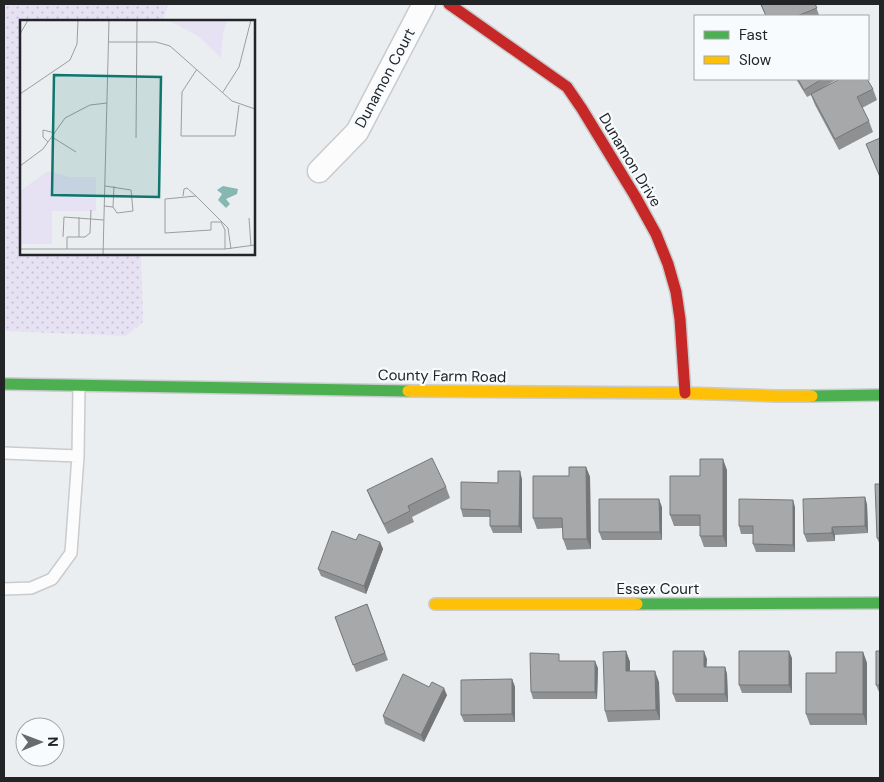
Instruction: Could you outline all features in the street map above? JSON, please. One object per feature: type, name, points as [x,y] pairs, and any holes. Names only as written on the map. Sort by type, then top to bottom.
[{"type":"street","name":"Dunamon Court","points":[[319,171],[357,132],[424,4]]},
{"type":"street","name":"Dunamon Drive","points":[[449,4],[464,8],[567,87],[635,196],[656,234],[668,264],[676,292],[680,319],[685,393]]},
{"type":"street","name":"County Farm Road","points":[[4,384],[398,391],[685,393],[776,396],[880,395]]},
{"type":"street","name":"Essex Court","points":[[435,604],[880,603]]},
{"type":"lane","points":[[4,589],[31,588],[52,578],[71,553],[78,456],[80,386]]},
{"type":"lane","points":[[4,453],[78,456]]},
{"type":"shaded area","points":[[4,4],[168,4],[163,20],[20,20],[20,255],[141,255],[143,322],[126,336],[4,331]]},
{"type":"building","points":[[761,4],[815,4],[817,8],[800,15],[766,15]]},
{"type":"building","points":[[799,80],[820,80],[804,90]]},
{"type":"building","points":[[838,80],[868,80],[873,89],[857,97],[869,121],[835,139],[811,94]]},
{"type":"building","points":[[880,138],[880,177],[866,144]]},
{"type":"building","points":[[432,458],[446,487],[408,506],[410,511],[384,524],[367,490]]},
{"type":"building","points":[[700,459],[723,459],[723,536],[700,536],[700,515],[670,515],[670,476],[700,476]]},
{"type":"building","points":[[569,467],[586,467],[587,539],[563,539],[562,518],[533,518],[533,476],[569,476]]},
{"type":"building","points":[[498,471],[520,471],[519,526],[490,526],[490,510],[461,509],[461,482],[498,483]]},
{"type":"building","points":[[875,484],[880,484],[880,538],[877,538]]},
{"type":"building","points":[[865,497],[865,526],[832,527],[832,533],[804,534],[803,499]]},
{"type":"building","points":[[599,499],[659,499],[660,532],[599,532]]},
{"type":"building","points":[[739,499],[793,500],[793,545],[753,544],[753,526],[739,526]]},
{"type":"building","points":[[332,531],[356,540],[359,534],[380,542],[364,586],[318,569]]},
{"type":"building","points":[[367,604],[385,653],[353,665],[335,617]]},
{"type":"building","points":[[626,651],[626,671],[655,671],[656,710],[605,711],[603,652]]},
{"type":"building","points":[[673,651],[704,651],[704,667],[725,667],[725,694],[673,694]]},
{"type":"building","points":[[739,651],[789,651],[789,685],[739,685]]},
{"type":"building","points":[[876,651],[880,651],[880,685],[876,685]]},
{"type":"building","points":[[836,652],[863,652],[863,714],[806,714],[806,673],[836,673]]},
{"type":"building","points":[[530,653],[559,654],[559,661],[595,661],[595,692],[531,692]]},
{"type":"building","points":[[403,674],[429,687],[432,682],[444,688],[421,735],[383,716]]},
{"type":"building","points":[[512,679],[512,714],[461,715],[461,680]]},
{"type":"traffic: fast","points":[[4,384],[408,391]]},
{"type":"traffic: fast","points":[[812,396],[880,395]]},
{"type":"traffic: fast","points":[[637,604],[880,603]]},
{"type":"traffic: slow","points":[[408,391],[812,396]]},
{"type":"traffic: slow","points":[[435,604],[637,604]]},
{"type":"traffic: jam","points":[[449,4],[567,87],[635,196],[656,234],[668,264],[676,292],[680,319],[685,393]]}]
